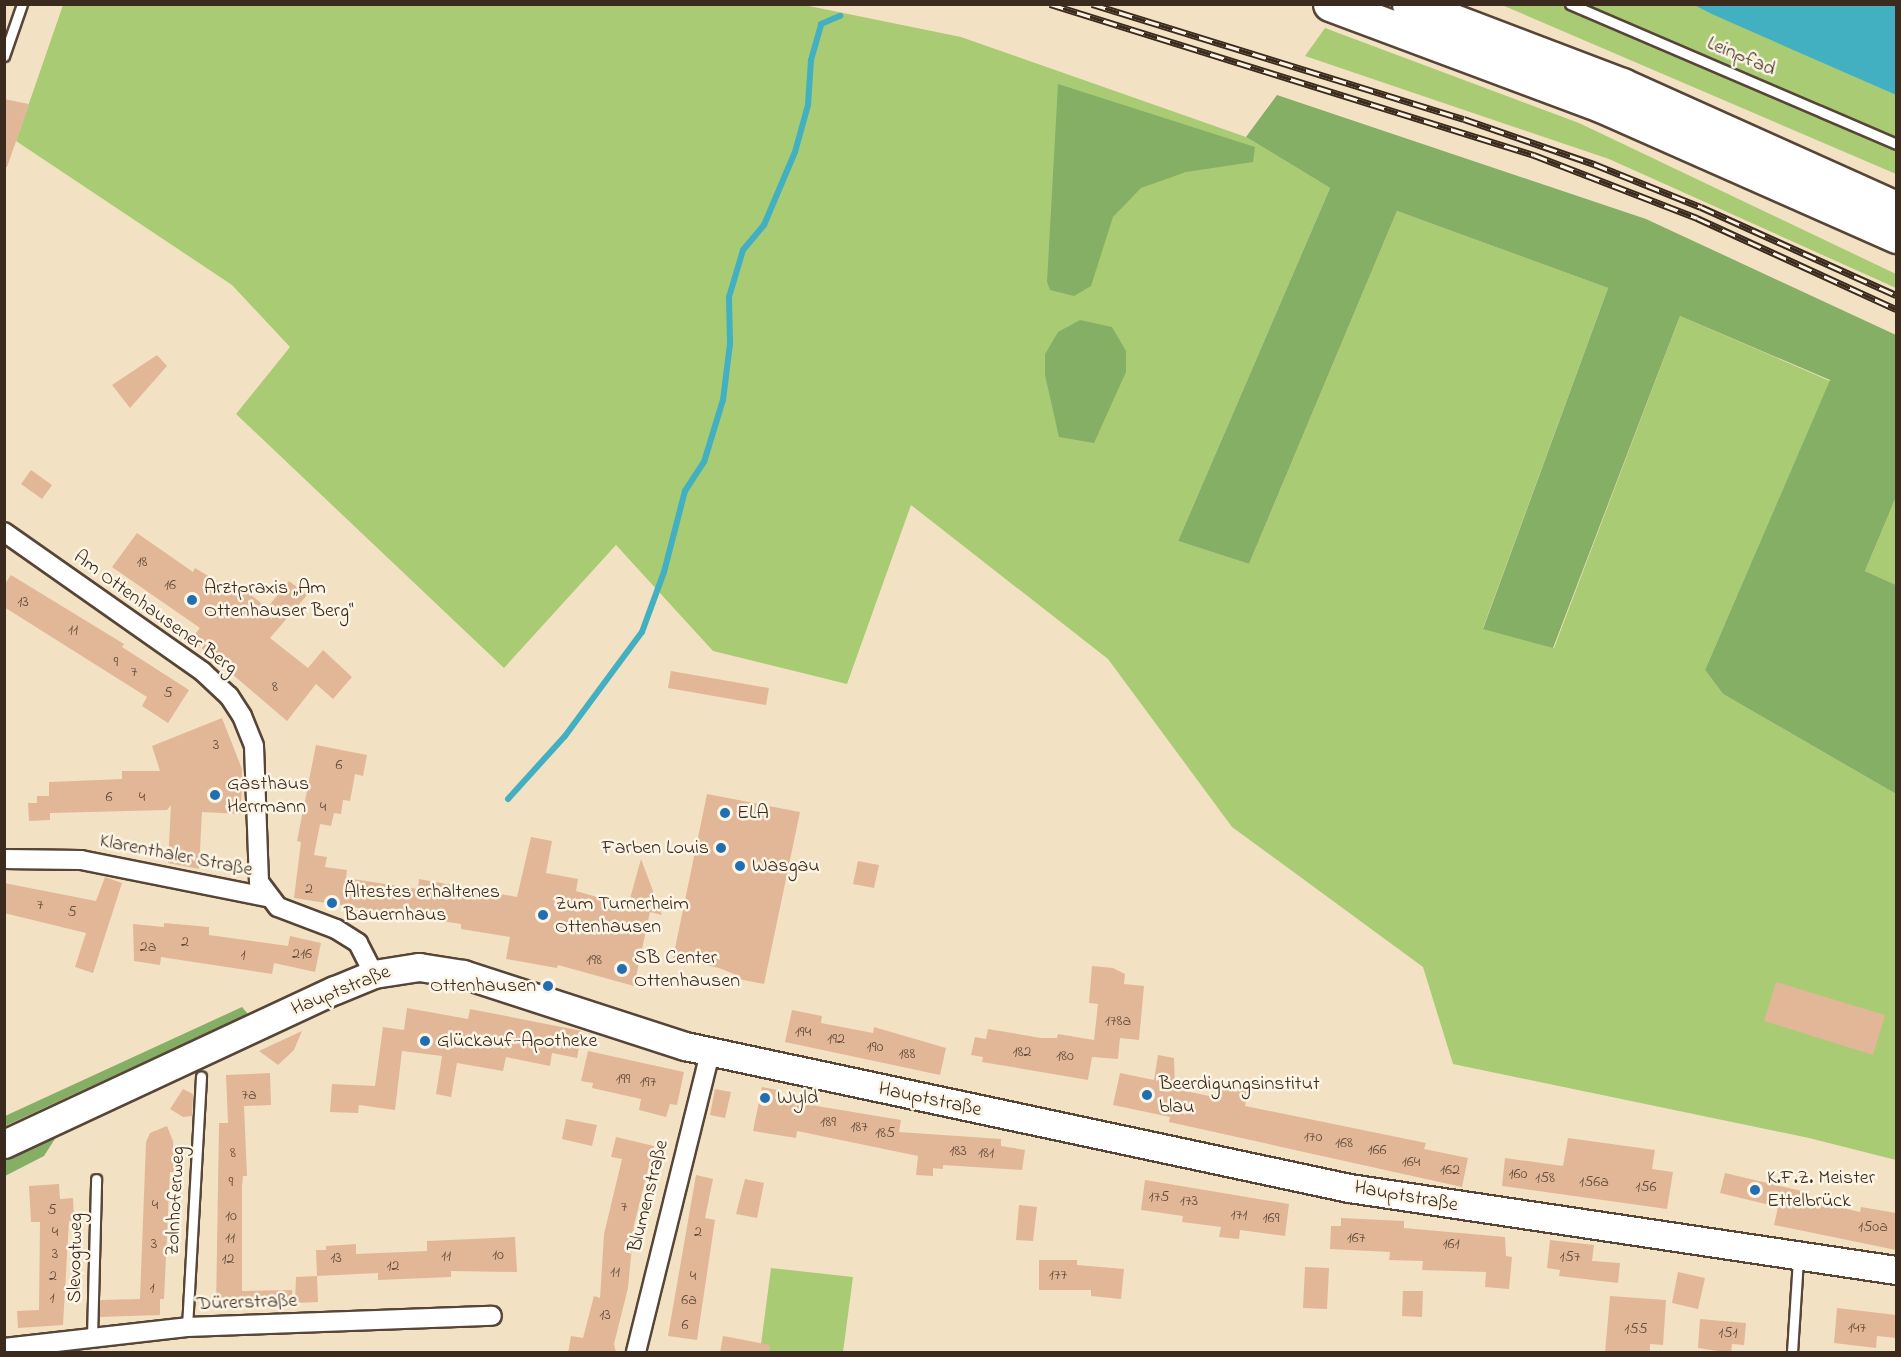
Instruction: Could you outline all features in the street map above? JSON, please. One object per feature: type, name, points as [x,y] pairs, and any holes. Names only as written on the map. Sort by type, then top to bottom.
[{"type":"highway","points":[[1330,4],[1603,106],[1896,236]]},
{"type":"highway","points":[[1409,4],[1622,85],[1896,208]]},
{"type":"main road","name":"Hauptstraße","points":[[4,1144],[374,974],[419,967],[449,970],[608,1023],[710,1052],[1349,1188],[1896,1270]]},
{"type":"street","name":"Am Ottenhausener Berg","points":[[4,532],[203,672],[229,696],[243,716],[254,746],[258,782],[256,864],[259,882],[267,897]]},
{"type":"street","name":"Klarenthaler Straße","points":[[4,859],[81,860],[267,897]]},
{"type":"street","points":[[267,897],[278,907],[346,935],[358,943],[374,974]]},
{"type":"street","name":"Blumenstraße","points":[[636,1353],[710,1052]]},
{"type":"street","name":"Dürerstraße","points":[[4,1348],[187,1327],[492,1316]]},
{"type":"lane","points":[[4,56],[22,4]]},
{"type":"lane","name":"Leinpfad","points":[[1570,4],[1896,144]]},
{"type":"lane","name":"Zolnhoferweg","points":[[187,1327],[201,1076]]},
{"type":"lane","name":"Slevogtweg","points":[[92,1337],[96,1179]]},
{"type":"lane","points":[[1792,1353],[1798,1255]]},
{"type":"green space","points":[[799,4],[961,37],[1246,137],[1330,188],[1178,541],[1249,564],[1397,211],[1608,288],[1483,628],[1554,648],[1680,316],[1830,381],[1705,670],[1723,694],[1896,794],[1896,1160],[1809,1138],[1453,1064],[1423,967],[1232,827],[1108,659],[911,505],[847,684],[713,651],[616,545],[504,668],[236,414],[290,347],[232,285],[16,141],[63,5]]},
{"type":"green space","points":[[1502,5],[1694,5],[1896,95],[1896,174]]},
{"type":"green space","points":[[1325,28],[1579,123],[1896,274],[1896,288],[1609,159],[1305,56]]},
{"type":"green space","points":[[1058,84],[1255,147],[1253,162],[1186,172],[1141,188],[1113,217],[1091,286],[1074,296],[1050,290],[1047,282]]},
{"type":"green space","points":[[1277,95],[1646,219],[1896,335],[1896,497],[1865,571],[1896,585],[1896,794],[1723,694],[1705,670],[1830,380],[1680,316],[1553,648],[1483,629],[1608,288],[1397,211],[1249,564],[1178,541],[1330,188],[1246,137]]},
{"type":"green space","points":[[1080,320],[1112,327],[1126,351],[1126,372],[1094,443],[1059,437],[1045,375],[1045,354],[1058,332]]},
{"type":"green space","points":[[1896,497],[1896,585],[1865,571]]},
{"type":"green space","points":[[242,1007],[248,1014],[5,1126],[5,1116]]},
{"type":"green space","points":[[60,1131],[44,1156],[5,1176],[5,1157]]},
{"type":"green space","points":[[771,1268],[853,1277],[843,1352],[760,1352]]},
{"type":"water","points":[[1694,5],[1896,5],[1896,95],[1714,15]]},
{"type":"building","points":[[4,99],[29,104],[7,167],[4,167]]},
{"type":"building","points":[[157,355],[167,366],[130,408],[112,385]]},
{"type":"building","points":[[31,470],[52,485],[42,499],[21,484]]},
{"type":"building","points":[[137,533],[193,572],[195,568],[225,586],[232,579],[267,608],[289,581],[307,595],[270,638],[308,668],[323,650],[352,677],[333,699],[316,684],[287,721],[191,639],[200,628],[112,567]]},
{"type":"building","points":[[11,575],[124,644],[122,647],[189,690],[168,723],[142,706],[147,697],[4,607],[4,585]]},
{"type":"building","points":[[671,671],[769,688],[766,705],[668,688]]},
{"type":"building","points":[[222,718],[242,769],[241,814],[202,812],[199,869],[168,863],[171,805],[167,810],[50,813],[50,820],[29,821],[28,803],[37,803],[37,796],[49,796],[49,782],[122,779],[122,771],[160,771],[152,746]]},
{"type":"building","points":[[316,745],[367,755],[363,776],[355,774],[350,801],[343,800],[341,814],[334,813],[331,826],[320,824],[314,855],[327,857],[325,867],[347,870],[346,878],[418,889],[419,879],[517,897],[531,837],[552,841],[546,873],[578,879],[576,891],[628,906],[641,859],[662,915],[650,912],[634,986],[558,965],[557,968],[506,959],[510,937],[461,929],[461,924],[294,898],[301,842],[297,841]]},
{"type":"building","name":"Wasgau","points":[[707,794],[800,812],[764,984],[733,978],[734,974],[719,968],[673,958]]},
{"type":"building","points":[[858,861],[879,865],[874,888],[853,884]]},
{"type":"building","points":[[105,877],[122,883],[93,973],[75,967],[86,933],[4,913],[4,883],[96,901]]},
{"type":"building","points":[[164,923],[209,927],[209,935],[288,946],[290,936],[321,943],[315,972],[274,963],[272,974],[161,957],[160,965],[134,961],[133,924],[164,927]]},
{"type":"building","points":[[1092,966],[1113,968],[1125,974],[1124,984],[1144,986],[1139,1040],[1120,1038],[1118,1059],[1092,1057],[1088,1080],[982,1062],[983,1057],[971,1055],[975,1037],[986,1039],[988,1029],[1041,1038],[1057,1038],[1058,1034],[1094,1040],[1098,1004],[1089,1003]]},
{"type":"building","points":[[1776,982],[1885,1015],[1873,1055],[1764,1021]]},
{"type":"building","points":[[407,1008],[468,1019],[470,1009],[582,1031],[577,1058],[552,1053],[550,1066],[506,1057],[503,1071],[457,1063],[451,1097],[436,1094],[442,1056],[402,1051],[395,1110],[359,1105],[358,1113],[330,1112],[332,1084],[375,1086],[383,1027],[404,1030]]},
{"type":"building","points":[[792,1010],[822,1016],[821,1023],[873,1033],[874,1027],[946,1048],[940,1075],[785,1042]]},
{"type":"building","points":[[302,1031],[294,1050],[278,1065],[259,1051]]},
{"type":"building","points":[[588,1051],[684,1072],[677,1105],[670,1104],[666,1117],[639,1110],[641,1099],[592,1088],[593,1083],[581,1081]]},
{"type":"building","points":[[1158,1055],[1174,1058],[1175,1089],[1219,1098],[1222,1084],[1248,1089],[1245,1106],[1426,1143],[1424,1149],[1468,1158],[1462,1187],[1169,1122],[1170,1117],[1113,1105],[1120,1073],[1154,1080]]},
{"type":"building","points":[[270,1073],[271,1105],[244,1106],[247,1176],[243,1176],[242,1187],[242,1291],[292,1290],[293,1306],[216,1309],[219,1123],[228,1123],[226,1075]]},
{"type":"building","points":[[762,1087],[777,1090],[775,1099],[901,1120],[899,1132],[1001,1139],[1001,1146],[1025,1150],[1022,1170],[943,1165],[943,1169],[933,1168],[933,1176],[916,1175],[918,1156],[797,1131],[796,1138],[753,1131]]},
{"type":"building","points":[[183,1089],[193,1094],[192,1116],[183,1117],[170,1109]]},
{"type":"building","points":[[715,1089],[731,1092],[725,1118],[710,1115]]},
{"type":"building","points":[[566,1119],[597,1125],[592,1146],[562,1139]]},
{"type":"building","points":[[167,1126],[173,1141],[174,1172],[170,1172],[164,1299],[160,1299],[160,1315],[99,1317],[100,1300],[140,1299],[146,1142],[150,1133]]},
{"type":"building","points":[[616,1137],[654,1146],[634,1225],[628,1288],[614,1344],[616,1353],[568,1353],[571,1336],[583,1338],[594,1296],[600,1298],[604,1234],[622,1159],[611,1157]]},
{"type":"building","points":[[1568,1138],[1655,1150],[1652,1169],[1673,1172],[1667,1209],[1502,1186],[1505,1158],[1563,1166]]},
{"type":"building","points":[[1725,1173],[1810,1193],[1809,1200],[1860,1212],[1861,1207],[1896,1213],[1896,1250],[1774,1225],[1778,1207],[1720,1193]]},
{"type":"building","points":[[696,1175],[713,1179],[705,1218],[715,1220],[697,1340],[668,1336]]},
{"type":"building","points":[[745,1179],[764,1183],[757,1218],[736,1214]]},
{"type":"building","points":[[1145,1180],[1289,1204],[1285,1236],[1240,1230],[1239,1239],[1219,1237],[1221,1227],[1182,1222],[1183,1216],[1141,1210]]},
{"type":"building","points":[[59,1184],[60,1199],[73,1198],[74,1220],[69,1221],[63,1325],[18,1328],[17,1311],[39,1310],[40,1222],[31,1222],[29,1186]]},
{"type":"building","points":[[1019,1205],[1037,1207],[1033,1241],[1016,1240]]},
{"type":"building","points":[[1341,1218],[1404,1221],[1404,1228],[1505,1237],[1506,1256],[1512,1257],[1509,1289],[1485,1287],[1486,1272],[1422,1270],[1423,1261],[1389,1260],[1390,1252],[1330,1249],[1331,1226],[1341,1226]]},
{"type":"building","points":[[515,1237],[517,1272],[451,1271],[451,1277],[378,1280],[378,1273],[317,1276],[316,1250],[326,1250],[326,1246],[356,1244],[356,1254],[427,1251],[427,1241]]},
{"type":"building","points":[[1550,1240],[1594,1245],[1592,1261],[1620,1263],[1618,1283],[1559,1276],[1560,1270],[1547,1268]]},
{"type":"building","points":[[1039,1260],[1077,1260],[1077,1265],[1124,1269],[1121,1299],[1091,1296],[1091,1290],[1039,1290]]},
{"type":"building","points":[[1305,1267],[1329,1268],[1327,1309],[1303,1308]]},
{"type":"building","points":[[1678,1272],[1705,1278],[1698,1309],[1672,1303]]},
{"type":"building","points":[[317,1276],[318,1302],[295,1303],[296,1277]]},
{"type":"building","points":[[1403,1291],[1423,1291],[1422,1317],[1402,1316]]},
{"type":"building","points":[[1610,1296],[1666,1300],[1663,1345],[1650,1344],[1650,1353],[1605,1353]]},
{"type":"building","points":[[1837,1308],[1896,1315],[1896,1338],[1877,1336],[1876,1348],[1834,1343]]},
{"type":"building","points":[[1700,1319],[1746,1323],[1744,1345],[1732,1344],[1731,1353],[1698,1348]]},
{"type":"building","points":[[723,1336],[770,1345],[769,1353],[720,1353]]},
{"type":"waterway","points":[[508,799],[565,736],[642,632],[664,572],[685,491],[704,462],[723,400],[730,344],[729,297],[743,250],[764,225],[795,152],[808,105],[811,60],[821,24],[840,16]]},
{"type":"railway","points":[[1050,4],[1534,155],[1697,218],[1896,309]]},
{"type":"railway","points":[[1092,4],[1464,119],[1594,164],[1701,207],[1896,295]]},
{"type":"place","name":"Arztpraxis „Am Ottenhauser Berg“","points":[[192,600]]},
{"type":"place","name":"Gasthaus Herrmann","points":[[215,795]]},
{"type":"place","name":"ELA","points":[[725,813]]},
{"type":"place","name":"Farben Louis","points":[[721,848]]},
{"type":"place","name":"Wasgau","points":[[740,866]]},
{"type":"place","name":"Ältestes erhaltenes Bauernhaus","points":[[332,903]]},
{"type":"place","name":"Zum Turnerheim Ottenhausen","points":[[543,915]]},
{"type":"place","name":"SB Center Ottenhausen","points":[[622,969]]},
{"type":"place","name":"Ottenhausen","points":[[548,986]]},
{"type":"place","name":"Glückauf-Apotheke","points":[[425,1041]]},
{"type":"place","name":"Beerdigungsinstitut blau","points":[[1147,1095]]},
{"type":"place","name":"Wyld","points":[[765,1098]]},
{"type":"place","name":"K.F.Z. Meister Ettelbrück","points":[[1755,1190]]}]
